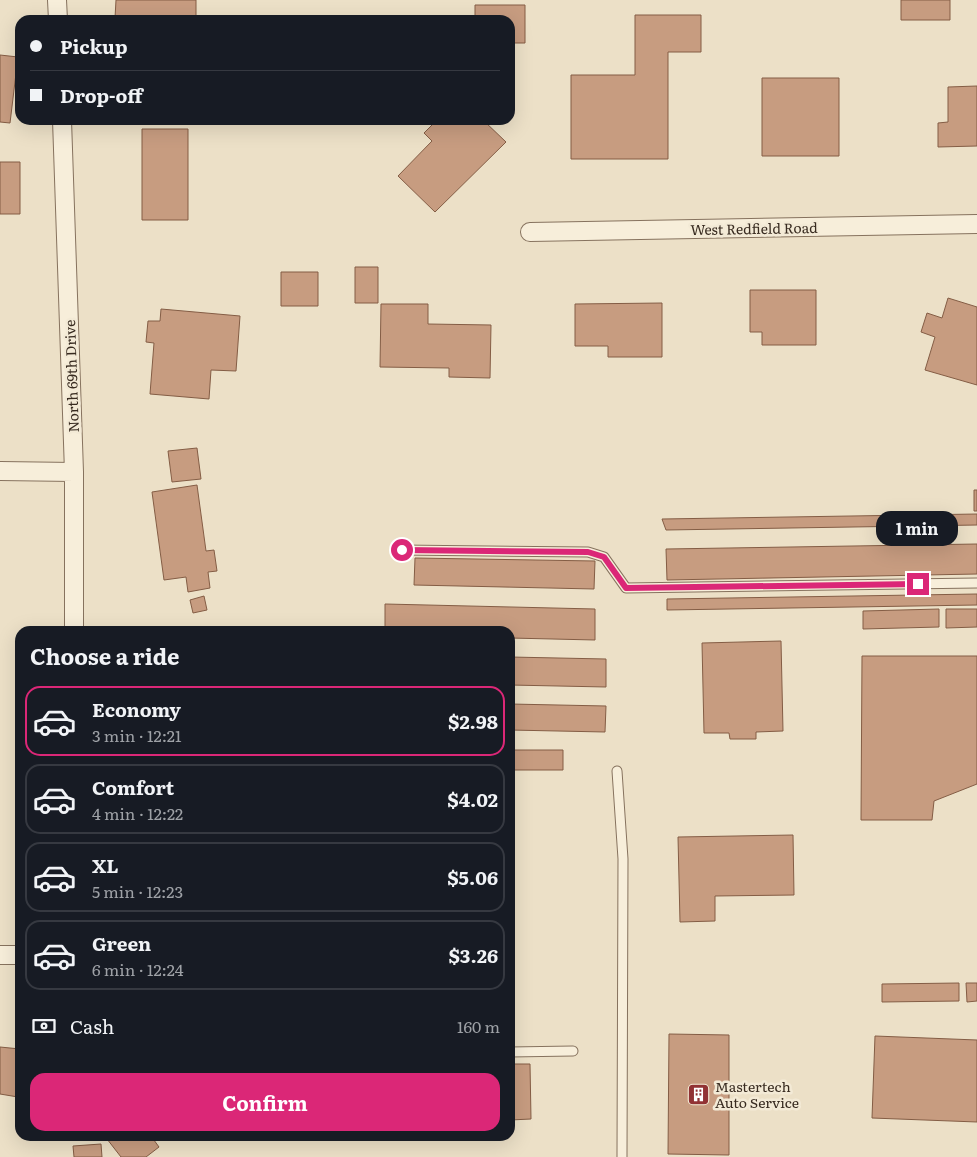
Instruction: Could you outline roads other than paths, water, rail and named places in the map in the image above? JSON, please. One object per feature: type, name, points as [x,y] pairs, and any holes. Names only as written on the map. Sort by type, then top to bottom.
[{"type":"street","points":[[57,0],[58,15]]},
{"type":"street","name":"North 69th Drive","points":[[62,125],[74,472],[74,626]]},
{"type":"street","name":"West Redfield Road","points":[[530,232],[977,224]]},
{"type":"street","points":[[0,471],[74,472]]},
{"type":"street","points":[[0,955],[15,955]]},
{"type":"lane","points":[[402,550],[588,552],[604,557],[626,588],[977,583]]},
{"type":"lane","points":[[617,771],[623,859],[622,1157]]},
{"type":"lane","points":[[515,1052],[573,1050]]},
{"type":"place","name":"Mastertech Auto Service","points":[[699,1094]]}]
